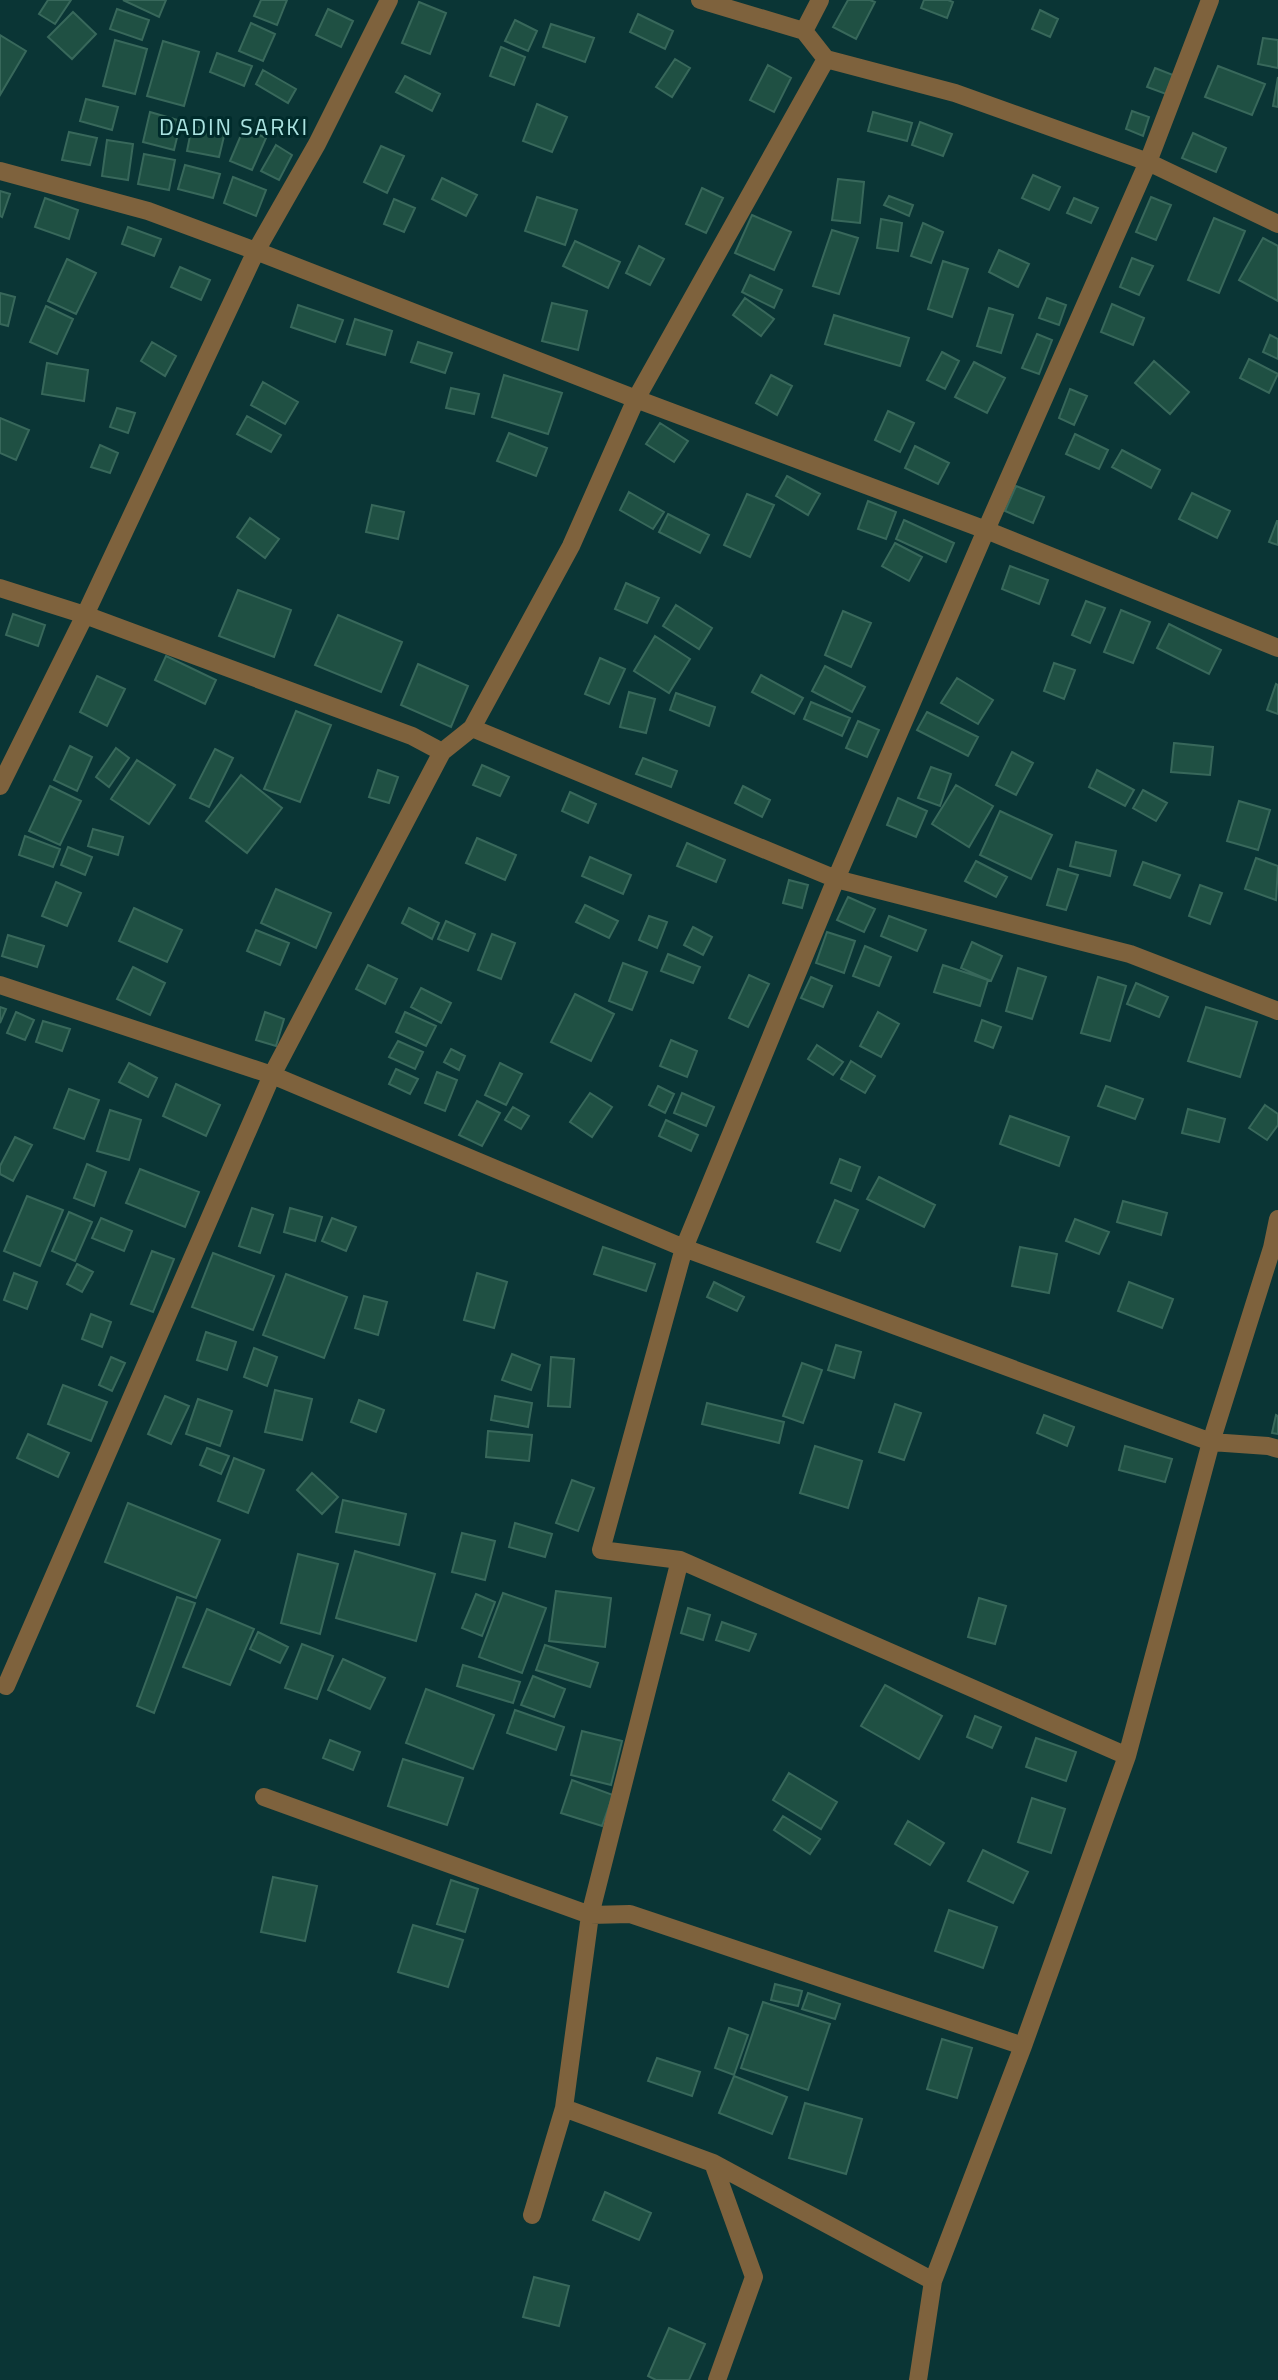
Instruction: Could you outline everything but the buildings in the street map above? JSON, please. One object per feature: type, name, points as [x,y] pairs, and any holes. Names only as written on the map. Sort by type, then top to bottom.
[{"type":"street","points":[[0,786],[85,615],[256,251],[317,144],[390,0]]},
{"type":"street","points":[[700,0],[804,31],[826,59],[954,93],[1148,162],[1278,224]]},
{"type":"street","points":[[804,31],[820,0]]},
{"type":"street","points":[[1127,1756],[680,1560],[601,1550],[684,1248],[836,879],[1148,162],[1210,0]]},
{"type":"street","points":[[6,1686],[272,1075],[442,752],[472,728],[571,546],[636,399],[826,59]]},
{"type":"street","points":[[0,170],[148,211],[256,251],[636,399],[986,530],[1278,649]]},
{"type":"street","points":[[0,588],[85,615],[412,736],[442,752]]},
{"type":"street","points":[[472,728],[836,879],[1130,954],[1278,1010]]},
{"type":"street","points":[[0,985],[272,1075],[684,1248],[1211,1442],[1278,1449]]},
{"type":"street","points":[[918,2380],[933,2281],[1023,2046],[1127,1756],[1211,1442],[1272,1248],[1278,1219]]},
{"type":"street","points":[[532,2215],[564,2108],[590,1915],[680,1560]]},
{"type":"street","points":[[264,1797],[590,1915],[630,1914],[1023,2046]]},
{"type":"street","points":[[564,2108],[713,2164],[933,2281]]},
{"type":"street","points":[[713,2164],[754,2277],[716,2380]]},
{"type":"district","name":"DADIN SARKI","points":[[234,127]]}]
